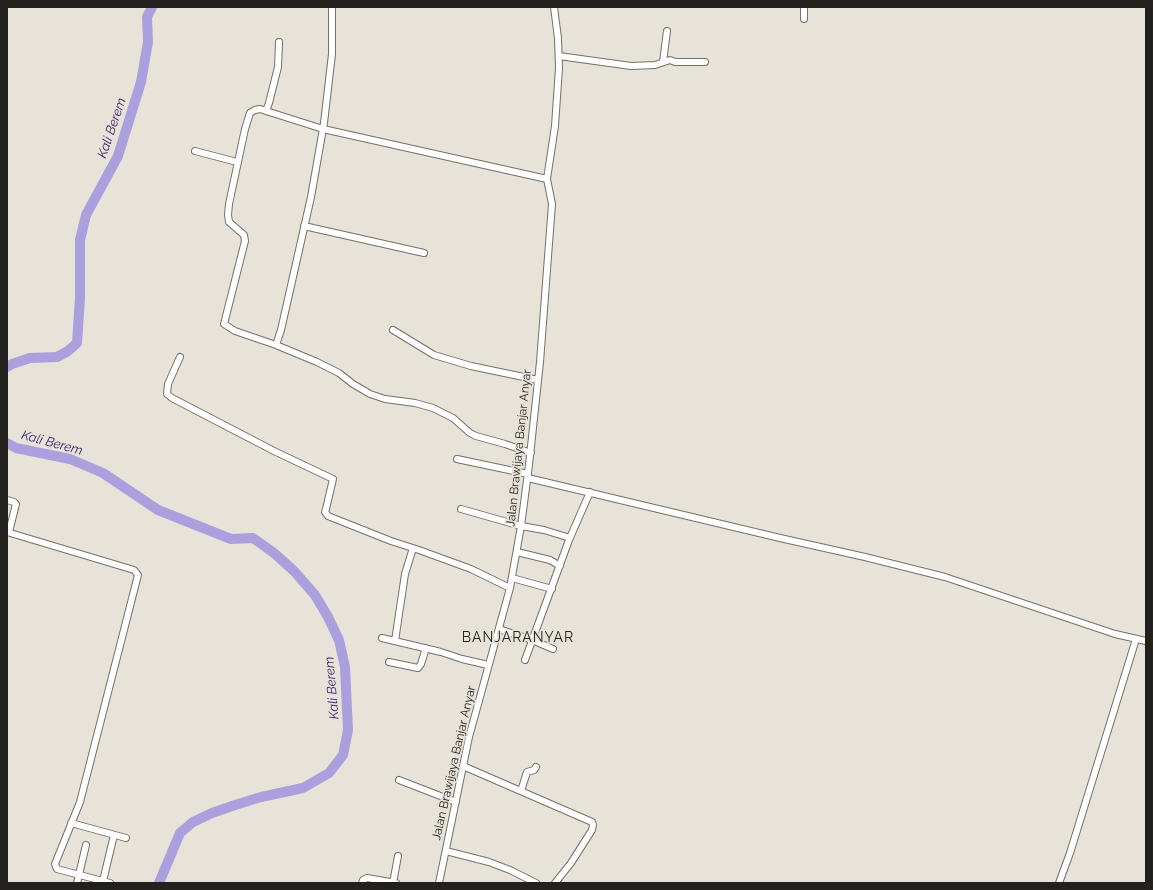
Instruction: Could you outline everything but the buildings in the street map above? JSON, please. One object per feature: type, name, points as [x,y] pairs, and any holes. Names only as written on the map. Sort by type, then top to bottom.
[{"type":"street","points":[[276,346],[281,330],[311,197],[323,129],[332,54],[332,7]]},
{"type":"street","name":"Jalan Brawijaya Banjar Anyar","points":[[439,883],[474,715],[510,588],[522,526],[538,380],[552,204],[547,179],[555,126],[559,76],[558,38],[554,7]]},
{"type":"street","points":[[804,7],[804,19]]},
{"type":"street","points":[[663,62],[667,32]]},
{"type":"street","points":[[266,111],[278,67],[279,42]]},
{"type":"street","points":[[559,56],[631,66],[655,65],[670,60],[675,62],[705,62]]},
{"type":"street","points":[[531,453],[476,436],[470,433],[453,418],[433,408],[415,403],[385,399],[370,394],[353,384],[339,373],[322,364],[235,331],[225,325],[245,241],[244,235],[229,222],[228,215],[245,128],[250,113],[255,110],[266,111],[323,129],[547,179]]},
{"type":"street","points":[[194,151],[238,162]]},
{"type":"street","points":[[304,226],[424,253]]},
{"type":"street","points":[[393,330],[434,355],[471,366],[538,380]]},
{"type":"street","points":[[180,357],[168,384],[167,394],[274,451],[333,479],[325,512],[328,516],[391,541],[471,569],[510,588]]},
{"type":"street","points":[[457,459],[945,577],[1115,634],[1146,641]]},
{"type":"street","points":[[525,660],[570,538],[590,492]]},
{"type":"street","points":[[7,500],[16,504],[8,532],[134,570],[138,575],[80,802],[54,866],[57,869],[107,882],[114,835]]},
{"type":"street","points":[[461,509],[570,538]]},
{"type":"street","points":[[396,641],[404,574],[413,548]]},
{"type":"street","points":[[517,552],[550,560],[560,566]]},
{"type":"street","points":[[512,578],[552,588]]},
{"type":"street","points":[[499,629],[553,649]]},
{"type":"street","points":[[382,638],[426,648],[488,666]]},
{"type":"street","points":[[1059,883],[1070,853],[1136,639]]},
{"type":"street","points":[[389,662],[418,668],[421,664],[426,648]]},
{"type":"street","points":[[463,766],[592,822],[592,830],[571,863],[555,883]]},
{"type":"street","points":[[521,791],[527,772],[534,770],[536,767]]},
{"type":"street","points":[[399,780],[456,802]]},
{"type":"street","points":[[71,823],[126,838]]},
{"type":"street","points":[[76,883],[86,845]]},
{"type":"street","points":[[446,851],[489,862],[510,870],[536,883]]},
{"type":"street","points":[[393,883],[398,856]]},
{"type":"street","points":[[362,883],[363,880],[367,878],[396,883]]},
{"type":"waterway","name":"Kali Berem","points":[[7,367],[30,358],[57,357],[68,351],[77,343],[80,298],[80,240],[86,215],[118,156],[141,82],[148,42],[147,17],[152,7]]},
{"type":"waterway","name":"Kali Berem","points":[[7,443],[16,448],[70,459],[103,473],[158,510],[231,539],[253,538],[274,553],[294,571],[315,595],[339,640],[345,667],[348,730],[343,755],[329,773],[303,788],[261,797],[235,805],[212,813],[193,822],[180,833],[159,883]]},
{"type":"district","name":"BANJARANYAR","points":[[518,638]]}]
